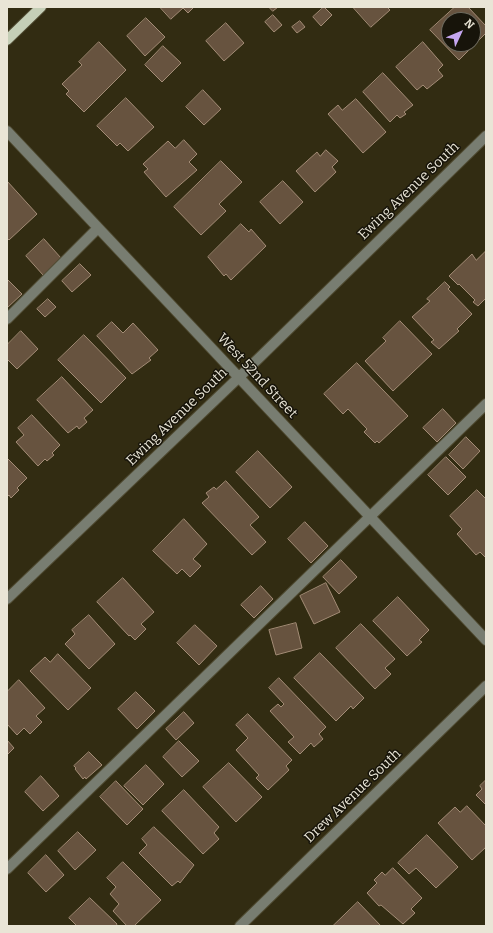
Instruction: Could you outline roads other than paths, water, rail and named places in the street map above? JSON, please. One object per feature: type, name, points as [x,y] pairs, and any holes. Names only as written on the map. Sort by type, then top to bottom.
[{"type":"main road","points":[[7,40],[41,7]]},
{"type":"street","name":"West 52nd Street","points":[[7,131],[486,640]]},
{"type":"street","name":"Ewing Avenue South","points":[[7,599],[239,377],[486,136]]},
{"type":"street","points":[[7,320],[98,228]]},
{"type":"street","points":[[7,868],[486,404]]},
{"type":"street","name":"Drew Avenue South","points":[[240,926],[486,686]]}]
